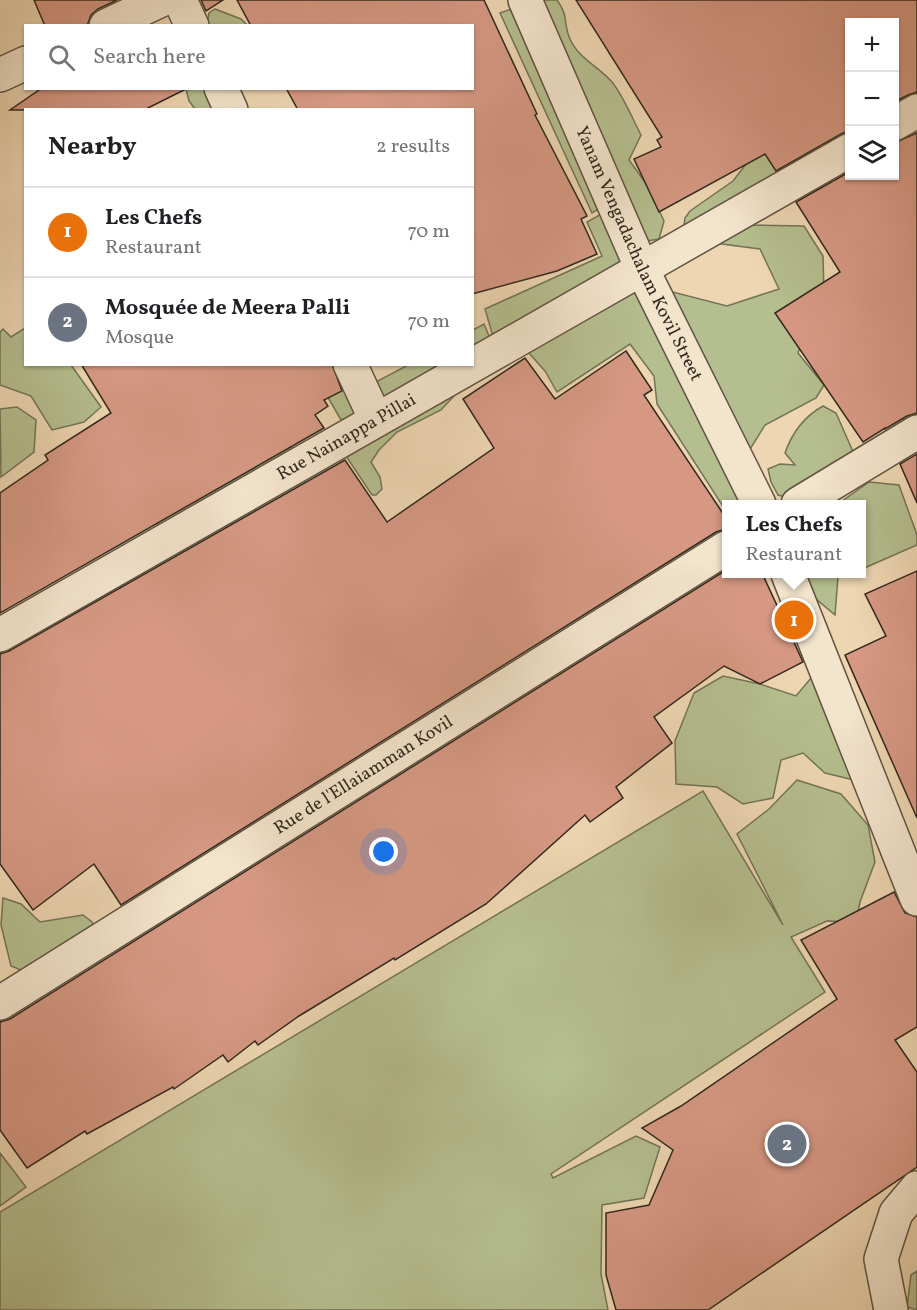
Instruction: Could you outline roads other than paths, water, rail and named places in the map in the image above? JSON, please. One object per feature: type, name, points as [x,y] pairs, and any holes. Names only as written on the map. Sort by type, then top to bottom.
[{"type":"street","points":[[110,24],[161,0]]},
{"type":"street","points":[[180,0],[191,24]]},
{"type":"street","name":"Yanam Vengadachalam Kovil Street","points":[[525,0],[642,269],[757,500]]},
{"type":"street","points":[[0,75],[24,64]]},
{"type":"street","points":[[222,90],[230,108]]},
{"type":"street","points":[[899,121],[917,111]]},
{"type":"street","name":"Rue Nainappa Pillai","points":[[474,364],[845,152]]},
{"type":"street","points":[[351,366],[376,420]]},
{"type":"street","name":"Rue Nainappa Pillai","points":[[0,635],[471,366]]},
{"type":"street","points":[[805,500],[917,432]]},
{"type":"street","name":"Rue de l'Ellaiamman Kovil","points":[[0,1003],[722,551]]},
{"type":"street","points":[[790,578],[917,900]]},
{"type":"street","points":[[891,1310],[881,1259],[896,1213],[917,1188]]},
{"type":"place","name":"Les Chefs","points":[[794,620]]},
{"type":"place","name":"Mosquée de Meera Palli","points":[[787,1144]]}]
